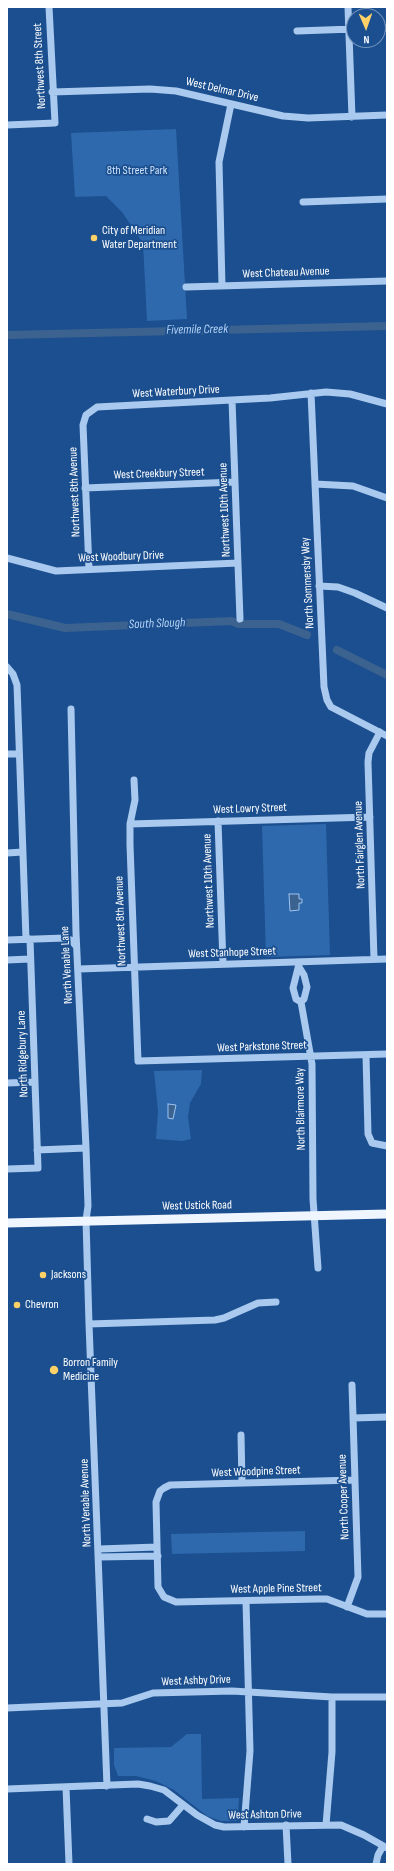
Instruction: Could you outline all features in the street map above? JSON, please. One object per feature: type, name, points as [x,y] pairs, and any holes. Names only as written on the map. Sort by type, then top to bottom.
[{"type":"main road","name":"West Ustick Road","points":[[7,1222],[387,1214]]},
{"type":"street","name":"Northwest 8th Street","points":[[7,125],[55,123],[52,92],[49,7]]},
{"type":"street","points":[[297,31],[346,29]]},
{"type":"street","points":[[352,48],[352,117]]},
{"type":"street","name":"West Delmar Drive","points":[[52,92],[150,89],[176,91],[283,116],[308,118],[387,116]]},
{"type":"street","points":[[222,286],[218,162],[231,104]]},
{"type":"street","points":[[303,202],[387,199]]},
{"type":"street","name":"West Chateau Avenue","points":[[186,287],[387,281]]},
{"type":"street","name":"West Waterbury Drive","points":[[86,415],[97,407],[105,406],[270,398],[311,393],[350,394],[387,404]]},
{"type":"street","name":"North Sommersby Way","points":[[311,393],[324,687],[327,700],[331,706],[387,736]]},
{"type":"street","name":"Northwest 10th Avenue","points":[[232,400],[240,619]]},
{"type":"street","name":"Northwest 8th Avenue","points":[[86,415],[83,425],[89,569]]},
{"type":"street","name":"West Creekbury Street","points":[[85,488],[235,482]]},
{"type":"street","points":[[315,484],[353,486],[387,498]]},
{"type":"street","name":"West Woodbury Drive","points":[[7,558],[56,571],[238,563]]},
{"type":"street","points":[[319,586],[338,587],[387,608]]},
{"type":"street","name":"North Ridgebury Lane","points":[[7,668],[13,674],[17,685],[23,852],[30,959],[38,1168],[7,1169]]},
{"type":"street","name":"North Venable Lane","points":[[71,709],[76,946],[88,1206],[86,1220]]},
{"type":"street","name":"North Fairglen Avenue","points":[[374,959],[368,762],[369,753],[380,732]]},
{"type":"street","points":[[7,754],[19,754]]},
{"type":"street","name":"Northwest 8th Avenue","points":[[134,780],[135,800],[130,824],[138,1062]]},
{"type":"street","name":"West Lowry Street","points":[[130,824],[370,817]]},
{"type":"street","name":"Northwest 10th Avenue","points":[[218,821],[223,964]]},
{"type":"street","points":[[7,853],[23,852]]},
{"type":"street","points":[[7,940],[64,938],[71,940],[76,946]]},
{"type":"street","points":[[7,960],[30,959]]},
{"type":"street","name":"West Stanhope Street","points":[[78,969],[223,964],[299,964],[387,959]]},
{"type":"street","name":"North Blairmore Way","points":[[299,964],[293,988],[296,999],[301,1002]]},
{"type":"street","name":"North Blairmore Way","points":[[299,964],[307,987],[304,999],[301,1002],[311,1056],[313,1199],[315,1215]]},
{"type":"street","name":"West Parkstone Street","points":[[138,1062],[387,1054]]},
{"type":"street","points":[[366,1055],[368,1134],[372,1143],[387,1146]]},
{"type":"street","points":[[7,1083],[35,1082]]},
{"type":"street","points":[[37,1150],[86,1148]]},
{"type":"street","points":[[315,1215],[318,1268]]},
{"type":"street","name":"North Venable Avenue","points":[[86,1220],[107,1786]]},
{"type":"street","points":[[90,1324],[215,1320],[224,1318],[258,1303],[276,1302]]},
{"type":"street","name":"North Cooper Avenue","points":[[347,1607],[358,1577],[352,1384]]},
{"type":"street","points":[[353,1418],[387,1417]]},
{"type":"street","points":[[241,1434],[242,1483]]},
{"type":"street","name":"West Woodpine Street","points":[[157,1547],[156,1502],[160,1491],[170,1485],[355,1480]]},
{"type":"street","points":[[99,1549],[157,1547],[158,1556],[99,1557]]},
{"type":"street","name":"West Apple Pine Street","points":[[158,1556],[158,1586],[164,1597],[176,1602],[327,1599],[367,1614],[387,1614]]},
{"type":"street","points":[[244,1827],[250,1751],[246,1600]]},
{"type":"street","name":"West Ashby Drive","points":[[7,1708],[129,1702],[153,1694],[249,1691],[332,1696],[387,1697]]},
{"type":"street","points":[[326,1825],[332,1752],[332,1696]]},
{"type":"street","name":"West Ashton Drive","points":[[7,1789],[150,1786],[164,1790],[211,1824],[224,1827],[341,1825],[364,1835],[385,1847]]},
{"type":"street","points":[[66,1787],[68,1864]]},
{"type":"street","points":[[147,1820],[156,1822],[169,1820],[183,1805]]},
{"type":"street","points":[[286,1825],[288,1864]]},
{"type":"street","points":[[376,1864],[378,1855],[385,1847]]},
{"type":"green space","name":"8th Street Park","points":[[176,129],[187,319],[147,321],[143,243],[122,212],[106,196],[75,197],[71,133]]},
{"type":"green space","points":[[326,824],[330,955],[266,957],[262,826]]},
{"type":"green space","points":[[202,1070],[201,1084],[190,1103],[188,1117],[191,1139],[182,1141],[156,1139],[158,1111],[154,1071]]},
{"type":"green space","points":[[305,1531],[305,1551],[172,1554],[171,1534]]},
{"type":"green space","points":[[187,1734],[201,1734],[202,1799],[239,1798],[238,1815],[235,1818],[237,1821],[221,1821],[207,1816],[174,1790],[156,1781],[136,1776],[118,1776],[114,1765],[114,1748],[171,1747]]},
{"type":"shaded area","points":[[289,894],[299,894],[299,899],[302,899],[302,903],[299,903],[299,910],[290,911]]},
{"type":"shaded area","points":[[168,1104],[176,1105],[173,1119],[168,1118]]},
{"type":"waterway","name":"Fivemile Creek","points":[[7,335],[387,326]]},
{"type":"waterway","name":"South Slough","points":[[7,614],[65,628],[232,621],[238,624],[279,624],[307,635]]},
{"type":"waterway","name":"South Slough","points":[[337,650],[387,675]]},
{"type":"place","name":"City of Meridian Water Department","points":[[94,238]]},
{"type":"place","name":"Jacksons","points":[[43,1275]]},
{"type":"place","name":"Chevron","points":[[17,1305]]},
{"type":"place","name":"Borron Family Medicine","points":[[54,1370]]}]
